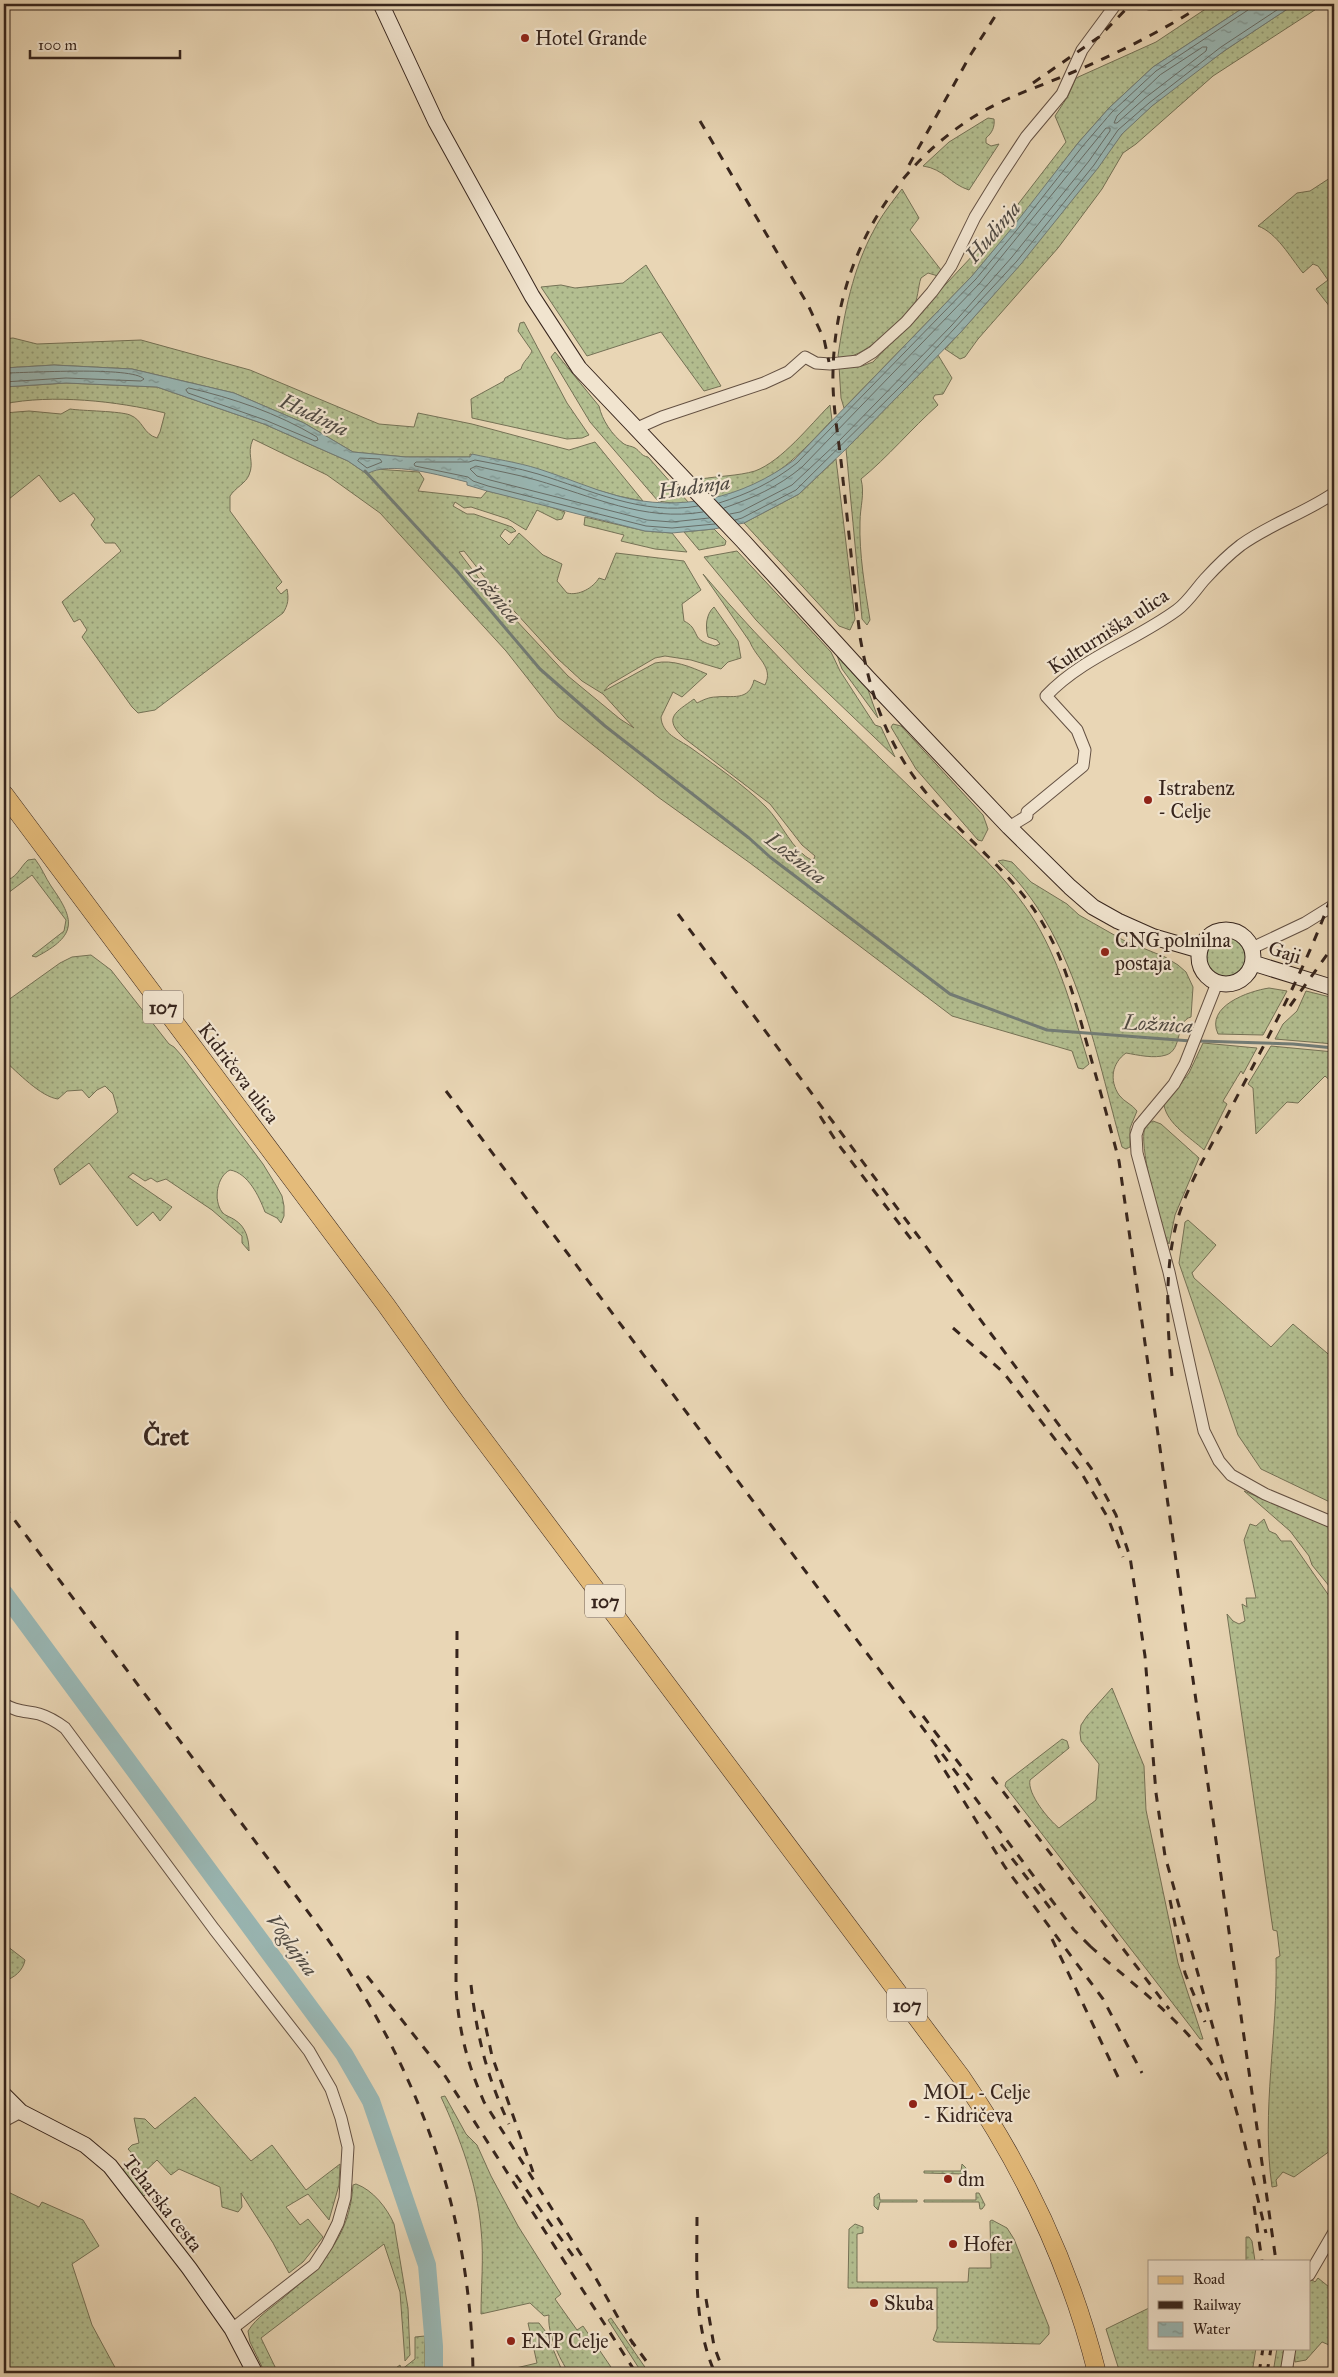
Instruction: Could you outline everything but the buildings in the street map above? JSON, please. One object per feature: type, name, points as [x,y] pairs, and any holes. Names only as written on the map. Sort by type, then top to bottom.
[{"type":"main road","name":"Kidričeva ulica","points":[[4,794],[386,1304],[456,1403],[869,1953],[987,2115],[1024,2176],[1054,2242],[1074,2293],[1097,2373]]},
{"type":"street","points":[[381,4],[436,122],[532,296],[579,368],[1027,845],[1093,907],[1154,938],[1200,950]]},
{"type":"street","points":[[636,429],[662,417],[764,383],[788,372],[806,357],[816,363],[830,364],[858,361],[873,352],[906,322],[932,292],[950,266],[975,217],[999,178],[1026,137],[1062,94],[1082,50],[1116,4]]},
{"type":"street","points":[[1149,4],[1171,4]]},
{"type":"street","name":"Kulturniška ulica","points":[[1009,826],[1027,816],[1027,812],[1082,766],[1085,750],[1077,730],[1046,696],[1102,653],[1176,610],[1222,561],[1243,544],[1314,506],[1334,493]]},
{"type":"street","points":[[1252,956],[1243,936],[1228,930],[1212,934],[1205,939],[1200,950],[1199,960],[1201,970],[1208,978],[1217,983],[1236,983],[1244,978],[1252,956],[1334,905]]},
{"type":"street","name":"Gaji","points":[[1252,956],[1334,988]]},
{"type":"street","points":[[1217,983],[1185,1064],[1174,1084],[1143,1120],[1136,1135],[1138,1154],[1169,1272],[1204,1431],[1218,1461],[1231,1475],[1265,1494],[1334,1523]]},
{"type":"street","points":[[4,1704],[24,1713],[38,1714],[55,1721],[65,1728],[214,1929],[309,2051],[333,2096],[348,2147],[345,2198],[338,2223],[314,2265],[232,2329]]},
{"type":"street","name":"Teharska cesta","points":[[4,2095],[21,2112],[85,2145],[110,2166],[184,2261],[232,2329],[255,2373]]},
{"type":"street","points":[[4,2121],[21,2112]]},
{"type":"street","points":[[1310,2273],[1334,2232]]},
{"type":"street","points":[[1289,2372],[1290,2350]]},
{"type":"green space","points":[[1213,4],[1249,4],[1153,67],[1109,108],[1078,143],[1014,227],[972,276],[844,408],[841,398],[839,366],[862,366],[873,362],[1005,221],[1066,142],[1055,116],[1068,96],[1076,78],[1156,42]]},
{"type":"green space","points":[[1295,4],[1324,4],[1213,76],[1136,144],[1123,153],[1102,189],[1058,248],[978,339],[965,357],[960,359],[945,349],[1015,269],[1082,187],[1112,146],[1142,114],[1184,80]]},
{"type":"green space","points":[[988,118],[994,119],[994,125],[986,138],[986,143],[991,146],[999,144],[969,190],[942,173],[923,166],[949,142]]},
{"type":"green space","points":[[1333,176],[1334,304],[1330,307],[1316,289],[1328,280],[1318,266],[1313,264],[1303,273],[1277,240],[1265,229],[1258,226],[1297,193],[1310,191]]},
{"type":"green space","points":[[902,189],[919,218],[910,230],[941,270],[938,276],[928,273],[921,278],[915,304],[890,331],[859,353],[840,359],[838,356],[846,308],[860,260],[877,225]]},
{"type":"green space","points":[[646,265],[721,386],[704,391],[661,332],[587,356],[541,287],[561,285],[575,288],[623,283]]},
{"type":"green space","points":[[524,322],[567,403],[589,435],[582,438],[567,439],[472,418],[471,399],[504,381],[505,378],[521,369],[531,353],[532,351],[518,331],[520,323]]},
{"type":"green space","points":[[13,338],[37,344],[141,340],[250,370],[379,424],[414,427],[418,413],[472,424],[569,450],[595,442],[643,501],[618,496],[470,454],[470,457],[406,457],[353,452],[304,423],[234,393],[132,369],[54,365],[4,368],[4,339]]},
{"type":"green space","points":[[555,352],[599,406],[605,422],[615,436],[624,444],[634,447],[644,456],[648,457],[689,503],[678,504],[658,501],[590,422],[551,357]]},
{"type":"green space","points":[[938,355],[952,378],[943,394],[935,395],[933,398],[938,405],[861,479],[863,490],[860,546],[870,620],[867,625],[862,619],[846,449]]},
{"type":"green space","points":[[66,383],[157,387],[264,424],[348,461],[367,474],[375,469],[419,472],[424,479],[418,491],[481,498],[487,491],[534,501],[565,512],[562,519],[557,520],[537,510],[526,530],[508,519],[471,507],[464,508],[455,502],[453,506],[467,514],[474,514],[512,527],[516,531],[511,533],[505,529],[500,536],[509,545],[519,533],[543,555],[562,564],[557,581],[567,593],[572,594],[585,590],[599,578],[605,580],[616,553],[684,561],[701,590],[682,604],[684,621],[691,625],[698,638],[702,641],[715,646],[720,644],[717,640],[708,637],[707,633],[708,617],[714,607],[738,641],[741,658],[728,662],[721,669],[691,660],[665,656],[655,658],[609,685],[604,691],[655,663],[675,663],[707,674],[682,697],[673,692],[661,717],[664,728],[672,736],[739,783],[766,807],[793,844],[813,861],[815,856],[802,845],[770,804],[684,738],[674,725],[673,720],[677,712],[694,699],[697,703],[711,698],[744,695],[752,687],[754,680],[765,685],[767,679],[766,668],[763,663],[703,574],[807,686],[980,855],[1010,887],[1036,923],[1053,957],[1067,992],[1089,1064],[1083,1069],[1078,1068],[1072,1051],[952,1016],[750,863],[658,797],[558,717],[506,651],[380,513],[327,475],[253,439],[250,449],[251,470],[245,481],[230,496],[230,511],[282,582],[276,588],[281,594],[287,589],[288,599],[286,607],[283,613],[155,710],[138,713],[82,637],[87,630],[80,619],[74,622],[62,602],[121,551],[115,543],[105,543],[91,525],[95,519],[74,493],[60,502],[39,475],[4,503],[4,413],[29,411],[61,414],[70,409],[125,414],[138,420],[152,436],[157,438],[165,413],[127,405],[85,400],[42,400],[4,404],[4,387]],"holes":[[[464,551],[494,589],[558,659],[582,681],[603,694],[634,728],[620,719],[568,676],[487,589],[459,552]]]},
{"type":"green space","points":[[830,405],[832,420],[785,466],[764,480],[719,498],[701,479],[748,473],[765,466],[785,451]]},
{"type":"green space","points":[[836,459],[855,619],[850,630],[839,626],[744,523],[799,494]]},
{"type":"green space","points":[[585,517],[645,531],[672,533],[687,552],[655,549],[621,541],[624,535],[584,525]]},
{"type":"green space","points":[[714,529],[726,541],[725,545],[699,550],[684,532]]},
{"type":"green space","points":[[737,551],[831,652],[840,671],[875,725],[881,727],[895,757],[807,673],[756,620],[704,557]]},
{"type":"green space","points":[[836,653],[867,687],[878,718],[842,669]]},
{"type":"green space","points":[[893,724],[901,726],[983,815],[988,829],[982,841],[978,840],[916,769],[891,727]]},
{"type":"green space","points":[[35,859],[65,908],[68,918],[66,934],[50,949],[36,957],[32,956],[64,931],[66,920],[32,875],[4,896],[4,880],[15,876],[28,860]]},
{"type":"green space","points":[[998,861],[1012,862],[1031,882],[1067,904],[1079,915],[1123,940],[1165,957],[1178,965],[1186,972],[1193,987],[1191,1017],[1183,1024],[1175,1048],[1166,1055],[1156,1057],[1126,1053],[1115,1067],[1113,1078],[1119,1095],[1137,1111],[1130,1128],[1130,1147],[1126,1149],[1122,1147],[1091,1033],[1079,994],[1064,957],[1046,922],[1024,889]]},
{"type":"green space","points":[[1222,937],[1230,937],[1241,943],[1247,958],[1241,973],[1230,979],[1222,979],[1211,973],[1205,962],[1205,954],[1211,943]]},
{"type":"green space","points":[[91,955],[111,970],[169,1044],[182,1056],[263,1164],[282,1196],[284,1216],[281,1223],[277,1218],[265,1212],[256,1192],[242,1176],[230,1170],[222,1177],[217,1195],[219,1207],[223,1213],[242,1226],[247,1238],[249,1251],[242,1243],[242,1236],[212,1210],[166,1179],[157,1182],[151,1178],[145,1181],[133,1173],[128,1177],[172,1207],[160,1221],[153,1212],[137,1226],[89,1163],[60,1185],[54,1169],[118,1112],[113,1094],[105,1086],[97,1090],[89,1098],[82,1090],[67,1091],[58,1099],[44,1094],[29,1083],[4,1060],[4,1003],[60,963],[72,957]]},
{"type":"green space","points":[[1269,988],[1287,991],[1263,1035],[1218,1034],[1216,1024],[1218,1015],[1223,1008],[1241,996]]},
{"type":"green space","points":[[1306,991],[1334,998],[1334,1044],[1275,1039],[1283,1024],[1297,1011]]},
{"type":"green space","points":[[1203,1043],[1257,1048],[1243,1074],[1241,1071],[1223,1101],[1227,1104],[1204,1150],[1175,1124],[1166,1112],[1164,1105],[1189,1073]]},
{"type":"green space","points":[[1271,1046],[1334,1052],[1334,1084],[1325,1076],[1298,1103],[1287,1102],[1256,1134],[1253,1088],[1248,1084]]},
{"type":"green space","points":[[1153,1121],[1161,1124],[1199,1158],[1175,1215],[1169,1244],[1160,1222],[1145,1156],[1144,1132],[1147,1125]]},
{"type":"green space","points":[[1188,1220],[1216,1245],[1192,1273],[1194,1278],[1271,1347],[1293,1324],[1334,1359],[1334,1504],[1261,1469],[1238,1435],[1179,1263],[1185,1222]]},
{"type":"green space","points":[[1244,1491],[1334,1529],[1334,1592],[1312,1565],[1309,1556],[1290,1531]]},
{"type":"green space","points":[[1264,1519],[1269,1531],[1276,1534],[1281,1541],[1291,1541],[1334,1603],[1334,2148],[1294,2177],[1283,2172],[1276,2180],[1277,2186],[1272,2187],[1268,2130],[1269,2101],[1275,2015],[1276,1958],[1280,1956],[1277,1931],[1273,1930],[1227,1614],[1233,1621],[1239,1624],[1245,1621],[1242,1604],[1247,1607],[1246,1598],[1256,1598],[1244,1540],[1250,1524],[1256,1526]]},
{"type":"green space","points":[[1112,1688],[1144,1766],[1146,1810],[1178,1963],[1203,2039],[1200,2039],[1005,1786],[1006,1782],[1062,1739],[1067,1741],[1069,1748],[1030,1780],[1030,1786],[1035,1799],[1059,1828],[1096,1800],[1099,1764],[1081,1741],[1081,1725]]},
{"type":"green space","points":[[4,1918],[8,1927],[4,1939]]},
{"type":"green space","points":[[4,1939],[7,1946],[25,1960],[17,1974],[4,1981]]},
{"type":"green space","points":[[445,2096],[466,2134],[477,2145],[491,2176],[518,2226],[561,2294],[555,2299],[577,2330],[583,2326],[615,2373],[569,2373],[554,2345],[549,2315],[544,2316],[530,2303],[481,2314],[482,2250],[479,2212],[467,2161],[441,2097]]},
{"type":"green space","points":[[195,2097],[251,2161],[272,2145],[306,2190],[340,2164],[339,2185],[329,2220],[308,2194],[286,2207],[300,2225],[308,2219],[323,2237],[303,2262],[289,2273],[273,2243],[241,2193],[242,2207],[238,2212],[222,2207],[220,2187],[179,2169],[171,2175],[157,2160],[140,2176],[153,2192],[143,2196],[121,2171],[137,2159],[128,2149],[132,2145],[139,2143],[134,2118],[145,2119],[155,2129]]},
{"type":"green space","points":[[962,2164],[966,2168],[969,2179],[966,2181],[964,2174],[924,2173],[924,2171],[961,2171]]},
{"type":"green space","points":[[356,2184],[379,2200],[394,2224],[408,2308],[410,2355],[405,2361],[400,2292],[384,2244],[261,2338],[278,2373],[265,2373],[250,2342],[248,2331],[260,2317],[309,2275],[331,2250],[346,2221],[351,2204],[353,2185]]},
{"type":"green space","points":[[4,2190],[39,2207],[42,2202],[83,2220],[99,2246],[72,2264],[92,2325],[118,2373],[61,2373],[53,2369],[45,2373],[4,2373]]},
{"type":"green space","points":[[879,2193],[880,2200],[917,2200],[917,2202],[880,2202],[878,2210],[874,2206],[874,2197]]},
{"type":"green space","points":[[976,2193],[979,2193],[985,2205],[982,2209],[980,2209],[979,2202],[924,2202],[924,2200],[976,2200]]},
{"type":"green space","points":[[992,2220],[1007,2228],[1014,2239],[1049,2327],[1049,2334],[1040,2344],[937,2342],[933,2340],[937,2329],[937,2288],[848,2288],[849,2229],[855,2224],[863,2227],[863,2233],[857,2234],[857,2282],[968,2282],[969,2268],[991,2268],[990,2221]]},
{"type":"green space","points":[[1246,2237],[1249,2237],[1252,2241],[1255,2260],[1246,2260]]},
{"type":"green space","points":[[1318,2278],[1334,2291],[1334,2347],[1322,2342],[1306,2360],[1295,2362],[1294,2350],[1310,2350],[1310,2281],[1311,2279],[1315,2282]]},
{"type":"green space","points":[[1148,2308],[1148,2350],[1256,2350],[1252,2373],[1120,2373],[1106,2329]]},
{"type":"green space","points":[[611,2318],[649,2373],[642,2373],[608,2320]]},
{"type":"green space","points":[[528,2323],[539,2323],[546,2332],[563,2373],[495,2373],[537,2363]]},
{"type":"green space","points":[[425,2336],[425,2373],[389,2373],[400,2365],[401,2370],[415,2359],[415,2337]]},
{"type":"green space","points":[[1277,2350],[1286,2350],[1282,2373],[1273,2373]]},
{"type":"water","points":[[1249,4],[1295,4],[1224,51],[1152,106],[1122,134],[1098,168],[1021,264],[960,333],[799,494],[744,523],[714,529],[672,533],[645,531],[487,491],[467,485],[467,482],[416,470],[388,468],[367,474],[348,461],[264,424],[157,387],[66,383],[4,387],[4,368],[54,365],[132,369],[234,393],[304,423],[353,452],[406,457],[470,457],[472,454],[514,462],[608,493],[641,501],[687,502],[710,499],[732,493],[754,484],[794,460],[972,276],[1078,143],[1109,108],[1153,67]]},
{"type":"waterway","name":"Ložnica","points":[[365,471],[457,571],[540,669],[605,726],[749,838],[770,857],[950,994],[1047,1030],[1191,1041]]},
{"type":"waterway","name":"Ložnica","points":[[1198,1041],[1293,1044],[1334,1048]]},
{"type":"waterway","name":"Voglajna","points":[[4,1593],[344,2054],[371,2101],[427,2265],[434,2346],[434,2373]]},
{"type":"railway","points":[[909,165],[971,54],[1003,4]]},
{"type":"railway","points":[[1033,83],[1099,37],[1131,4]]},
{"type":"railway","points":[[1204,4],[1123,49],[1014,96],[980,113],[947,136],[919,162],[894,191],[873,223],[856,258],[844,295],[836,333],[833,386],[860,637],[865,663],[879,711],[899,754],[927,794],[1018,889],[1048,932],[1062,963],[1073,995],[1119,1161],[1276,2260]]},
{"type":"railway","points":[[700,121],[808,305],[824,339],[829,362]]},
{"type":"railway","points":[[1172,1376],[1168,1318],[1168,1278],[1177,1221],[1200,1165],[1258,1057],[1299,975],[1334,889]]},
{"type":"railway","points":[[678,914],[1091,1468],[1116,1515],[1130,1557],[1145,1656],[1156,1793],[1165,1856],[1240,2124],[1266,2233]]},
{"type":"railway","points":[[1290,1006],[1334,945]]},
{"type":"railway","points":[[446,1091],[1074,1930],[1094,1950]]},
{"type":"railway","points":[[820,1116],[838,1144],[911,1239]]},
{"type":"railway","points":[[953,1328],[1003,1372],[1082,1474],[1108,1518],[1123,1557]]},
{"type":"railway","points":[[4,1506],[317,1924],[351,1975],[382,2027],[408,2081],[431,2136],[448,2193],[461,2251],[470,2311],[473,2373]]},
{"type":"railway","points":[[457,1631],[456,1989],[459,2019],[465,2047],[484,2102],[594,2275],[633,2344]]},
{"type":"railway","points":[[923,1716],[974,1783]]},
{"type":"railway","points":[[935,1755],[1005,1867],[1103,1999],[1142,2073]]},
{"type":"railway","points":[[992,1777],[1169,2009]]},
{"type":"railway","points":[[1001,1844],[1050,1908]]},
{"type":"railway","points":[[1170,1900],[1185,1973],[1205,2022]]},
{"type":"railway","points":[[1052,1939],[1119,2079]]},
{"type":"railway","points":[[1090,1946],[1181,2027],[1212,2064],[1224,2085]]},
{"type":"railway","points":[[367,1976],[440,2068],[636,2373]]},
{"type":"railway","points":[[471,1985],[476,2022],[484,2056],[501,2107],[509,2124]]},
{"type":"railway","points":[[482,2010],[492,2056],[533,2172]]},
{"type":"railway","points":[[516,2175],[578,2263]]},
{"type":"railway","points":[[1254,2206],[1262,2260]]},
{"type":"railway","points":[[697,2217],[697,2276],[700,2316],[703,2335],[715,2373]]},
{"type":"railway","points":[[706,2299],[714,2346],[724,2373]]},
{"type":"railway","points":[[630,2339],[655,2373]]},
{"type":"railway","points":[[1259,2373],[1263,2350]]},
{"type":"railway","points":[[1267,2373],[1271,2350]]},
{"type":"place","name":"Hotel Grande","points":[[525,38]]},
{"type":"place","name":"Istrabenz - Celje","points":[[1148,800]]},
{"type":"place","name":"CNG polnilna postaja","points":[[1105,952]]},
{"type":"place","name":"MOL - Celje - Kidričeva","points":[[913,2104]]},
{"type":"place","name":"dm","points":[[948,2179]]},
{"type":"place","name":"Hofer","points":[[953,2244]]},
{"type":"place","name":"Skuba","points":[[874,2303]]},
{"type":"place","name":"ENP Celje","points":[[511,2341]]},
{"type":"district","name":"Čret","points":[[166,1436]]},
{"type":"water label","name":"Hudinja","points":[[993,232]]},
{"type":"water label","name":"Hudinja","points":[[314,415]]},
{"type":"water label","name":"Hudinja","points":[[694,487]]}]
